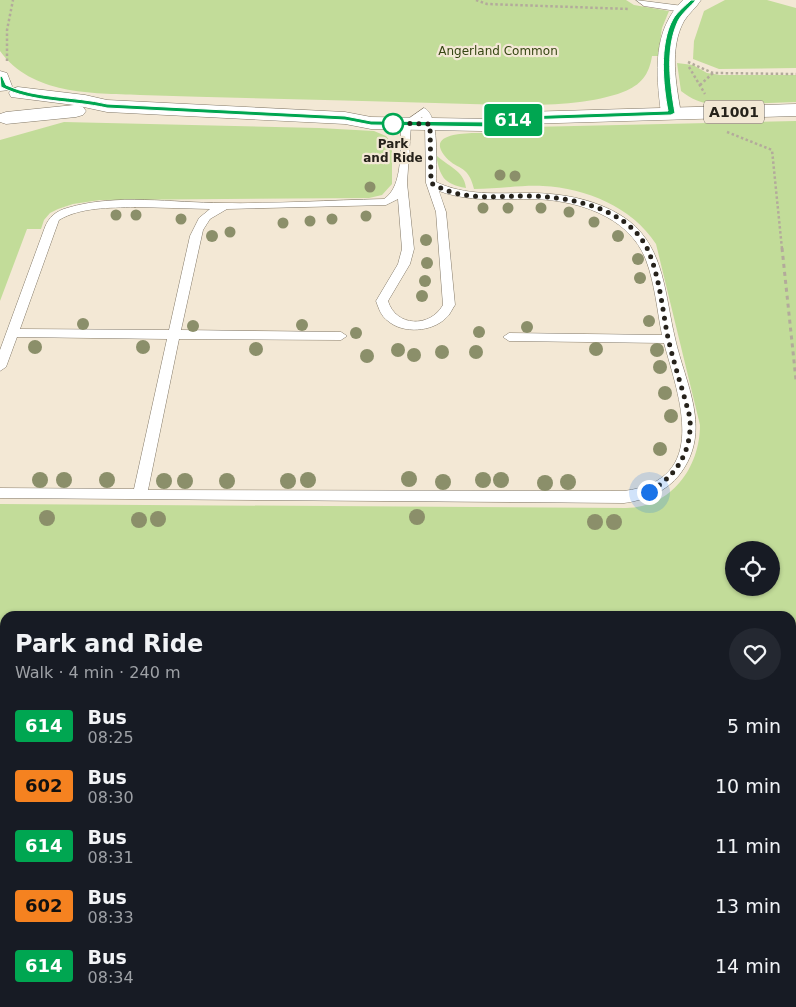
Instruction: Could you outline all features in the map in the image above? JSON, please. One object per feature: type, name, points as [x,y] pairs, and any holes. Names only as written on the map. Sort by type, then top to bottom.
[{"type":"main road","points":[[671,113],[667,88],[667,50],[671,30],[688,5]]},
{"type":"main road","name":"A1001","points":[[6,81],[107,106],[345,118],[371,123],[406,124],[427,118]]},
{"type":"main road","points":[[3,120],[20,106],[21,99],[6,81]]},
{"type":"main road","name":"A1001","points":[[3,120],[107,106]]},
{"type":"main road","name":"A1001","points":[[345,118],[372,110],[427,118],[493,124],[524,118],[796,110]]},
{"type":"lane","points":[[640,0],[644,3],[661,5],[688,5]]},
{"type":"lane","points":[[406,124],[402,183],[408,249],[404,264],[382,301],[386,313],[391,318],[407,325],[416,326],[426,325],[442,318],[449,305],[441,212],[431,183],[427,118]]},
{"type":"lane","points":[[0,367],[50,227],[56,217],[61,214],[79,208],[106,205],[226,206],[386,202],[395,196],[402,183]]},
{"type":"lane","points":[[0,493],[638,496],[662,484],[673,473],[687,452],[690,440],[690,418],[668,339],[652,261],[638,235],[626,224],[596,207],[578,201],[533,196],[460,196],[444,191],[431,183]]},
{"type":"lane","points":[[140,495],[197,229],[208,214],[226,206]]},
{"type":"lane","points":[[12,333],[341,336]]},
{"type":"lane","points":[[509,337],[668,339]]},
{"type":"path","points":[[6,81],[5,45],[13,0]]},
{"type":"path","points":[[476,0],[487,4],[658,11],[661,5]]},
{"type":"path","points":[[706,95],[688,62],[713,73],[796,74]]},
{"type":"path","points":[[700,85],[713,73]]},
{"type":"path","points":[[719,128],[772,150],[796,380]]},
{"type":"green space","name":"Angerland Common","points":[[0,0],[626,0],[634,5],[669,11],[662,28],[658,56],[652,56],[649,69],[635,86],[603,98],[581,102],[505,105],[121,94],[64,89],[45,84],[28,76],[13,65],[0,51]]},
{"type":"green space","points":[[725,0],[767,0],[796,8],[796,68],[719,69],[693,59],[694,41],[704,11]]},
{"type":"green space","points":[[677,63],[693,65],[707,73],[720,75],[796,75],[796,102],[714,105],[700,102],[681,91]]},
{"type":"green space","points":[[796,121],[796,611],[0,611],[0,504],[626,508],[642,506],[657,501],[680,482],[695,456],[699,441],[700,425],[656,244],[646,231],[621,210],[591,195],[543,186],[474,189],[465,171],[448,160],[440,147],[441,141],[447,137],[464,133],[488,133],[487,128]]},
{"type":"green space","points":[[64,122],[374,131],[386,136],[392,143],[392,184],[382,195],[369,198],[100,200],[73,204],[50,213],[44,220],[41,229],[27,229],[0,301],[0,140]]},
{"type":"green space","points":[[436,155],[459,173],[465,182],[466,188],[452,184],[444,178],[441,174]]},
{"type":"bus line","name":"614","points":[[0,77],[3,86],[18,93],[86,101],[107,106],[345,118],[371,123],[493,124],[524,118],[671,113],[667,88],[667,50],[671,30],[676,19],[693,0]]},
{"type":"place","name":"Park and Ride","points":[[393,124]]},
{"type":"route","points":[[393,124],[388,123],[430,124],[431,183],[444,191],[470,197],[533,196],[578,201],[609,214],[626,224],[638,235],[652,261],[668,339],[690,418],[691,429],[687,452],[681,462],[662,484],[649,492]]}]
